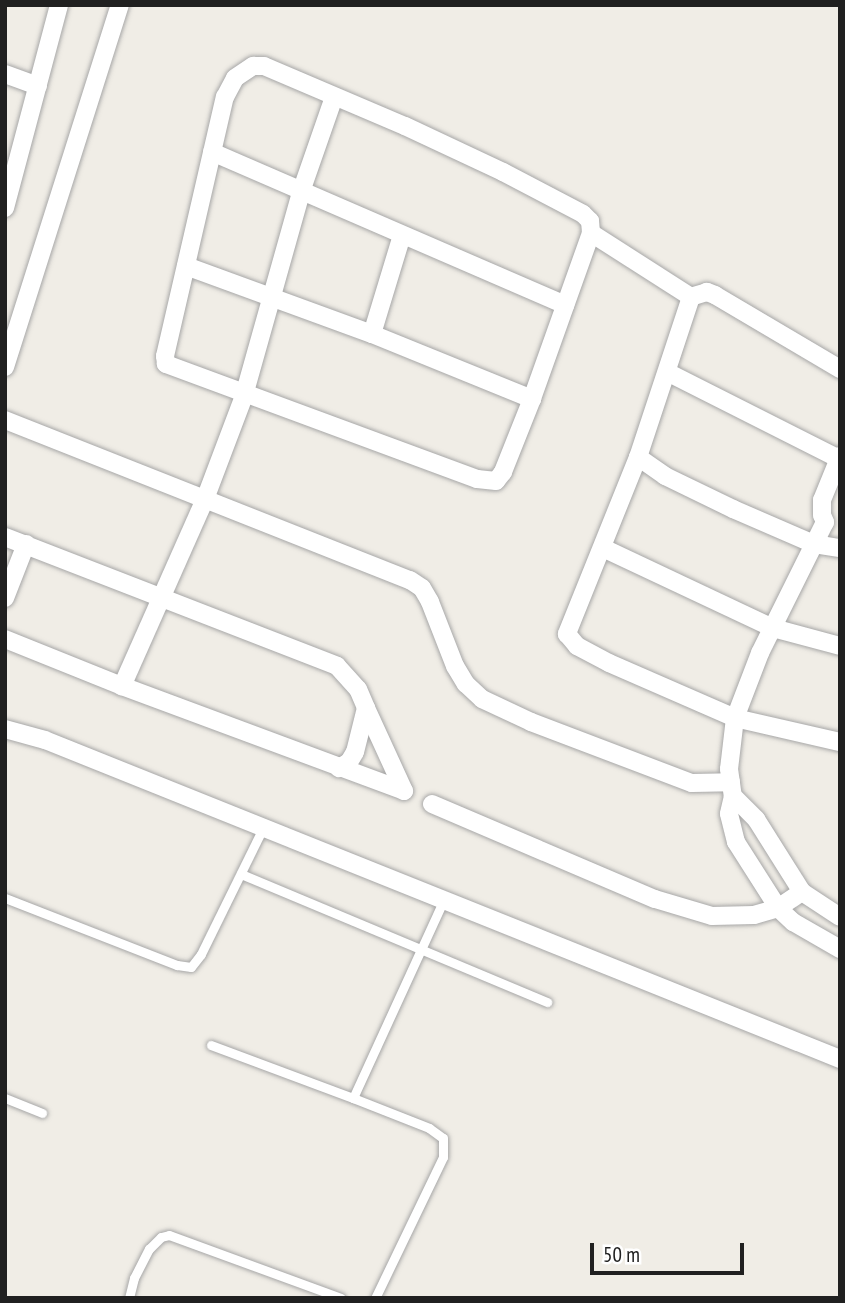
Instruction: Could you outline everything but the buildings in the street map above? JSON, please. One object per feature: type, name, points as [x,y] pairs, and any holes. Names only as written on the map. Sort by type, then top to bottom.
[{"type":"street","points":[[5,208],[59,5]]},
{"type":"street","points":[[5,367],[120,5]]},
{"type":"street","points":[[253,66],[264,66],[334,97],[405,125],[583,214],[592,225],[592,233],[532,399],[503,472],[496,481],[489,482],[244,396],[166,364],[165,356],[225,97],[235,78],[253,66]]},
{"type":"street","points":[[5,74],[38,86]]},
{"type":"street","points":[[122,686],[205,499],[244,396],[302,189],[334,97]]},
{"type":"street","points":[[212,152],[565,305]]},
{"type":"street","points":[[592,233],[691,297]]},
{"type":"street","points":[[372,334],[402,234]]},
{"type":"street","points":[[186,266],[372,334],[532,399]]},
{"type":"street","points":[[691,297],[707,292],[715,295],[840,369]]},
{"type":"street","points":[[691,297],[638,457],[567,634],[570,641],[609,663],[735,718],[840,743]]},
{"type":"street","points":[[667,372],[839,458],[822,499],[822,515],[832,519],[814,544],[773,628],[735,718],[729,769],[732,789],[729,814],[736,842],[778,908],[793,922],[840,949]]},
{"type":"street","points":[[5,420],[384,569],[422,588],[456,666],[466,684],[482,699],[531,722],[692,783],[732,789],[756,819],[802,892],[840,917]]},
{"type":"street","points":[[638,457],[690,489],[814,544],[840,548]]},
{"type":"street","points":[[5,537],[337,666],[358,689],[404,791],[122,686],[5,639]]},
{"type":"street","points":[[5,598],[26,544]]},
{"type":"street","points":[[603,548],[773,628],[840,646]]},
{"type":"street","points":[[339,768],[349,762],[355,751],[366,708]]},
{"type":"street","points":[[5,729],[45,740],[840,1059]]},
{"type":"street","points":[[432,804],[655,899],[712,916],[743,916],[778,908],[802,892]]},
{"type":"lane","points":[[5,898],[177,965],[191,967],[201,954],[263,828]]},
{"type":"lane","points":[[241,874],[547,1002]]},
{"type":"lane","points":[[353,1098],[444,899]]},
{"type":"lane","points":[[211,1045],[429,1128],[443,1138],[443,1157],[375,1298]]},
{"type":"lane","points":[[5,1098],[42,1113]]},
{"type":"lane","points":[[129,1298],[134,1278],[149,1249],[161,1237],[169,1235],[341,1298]]}]
